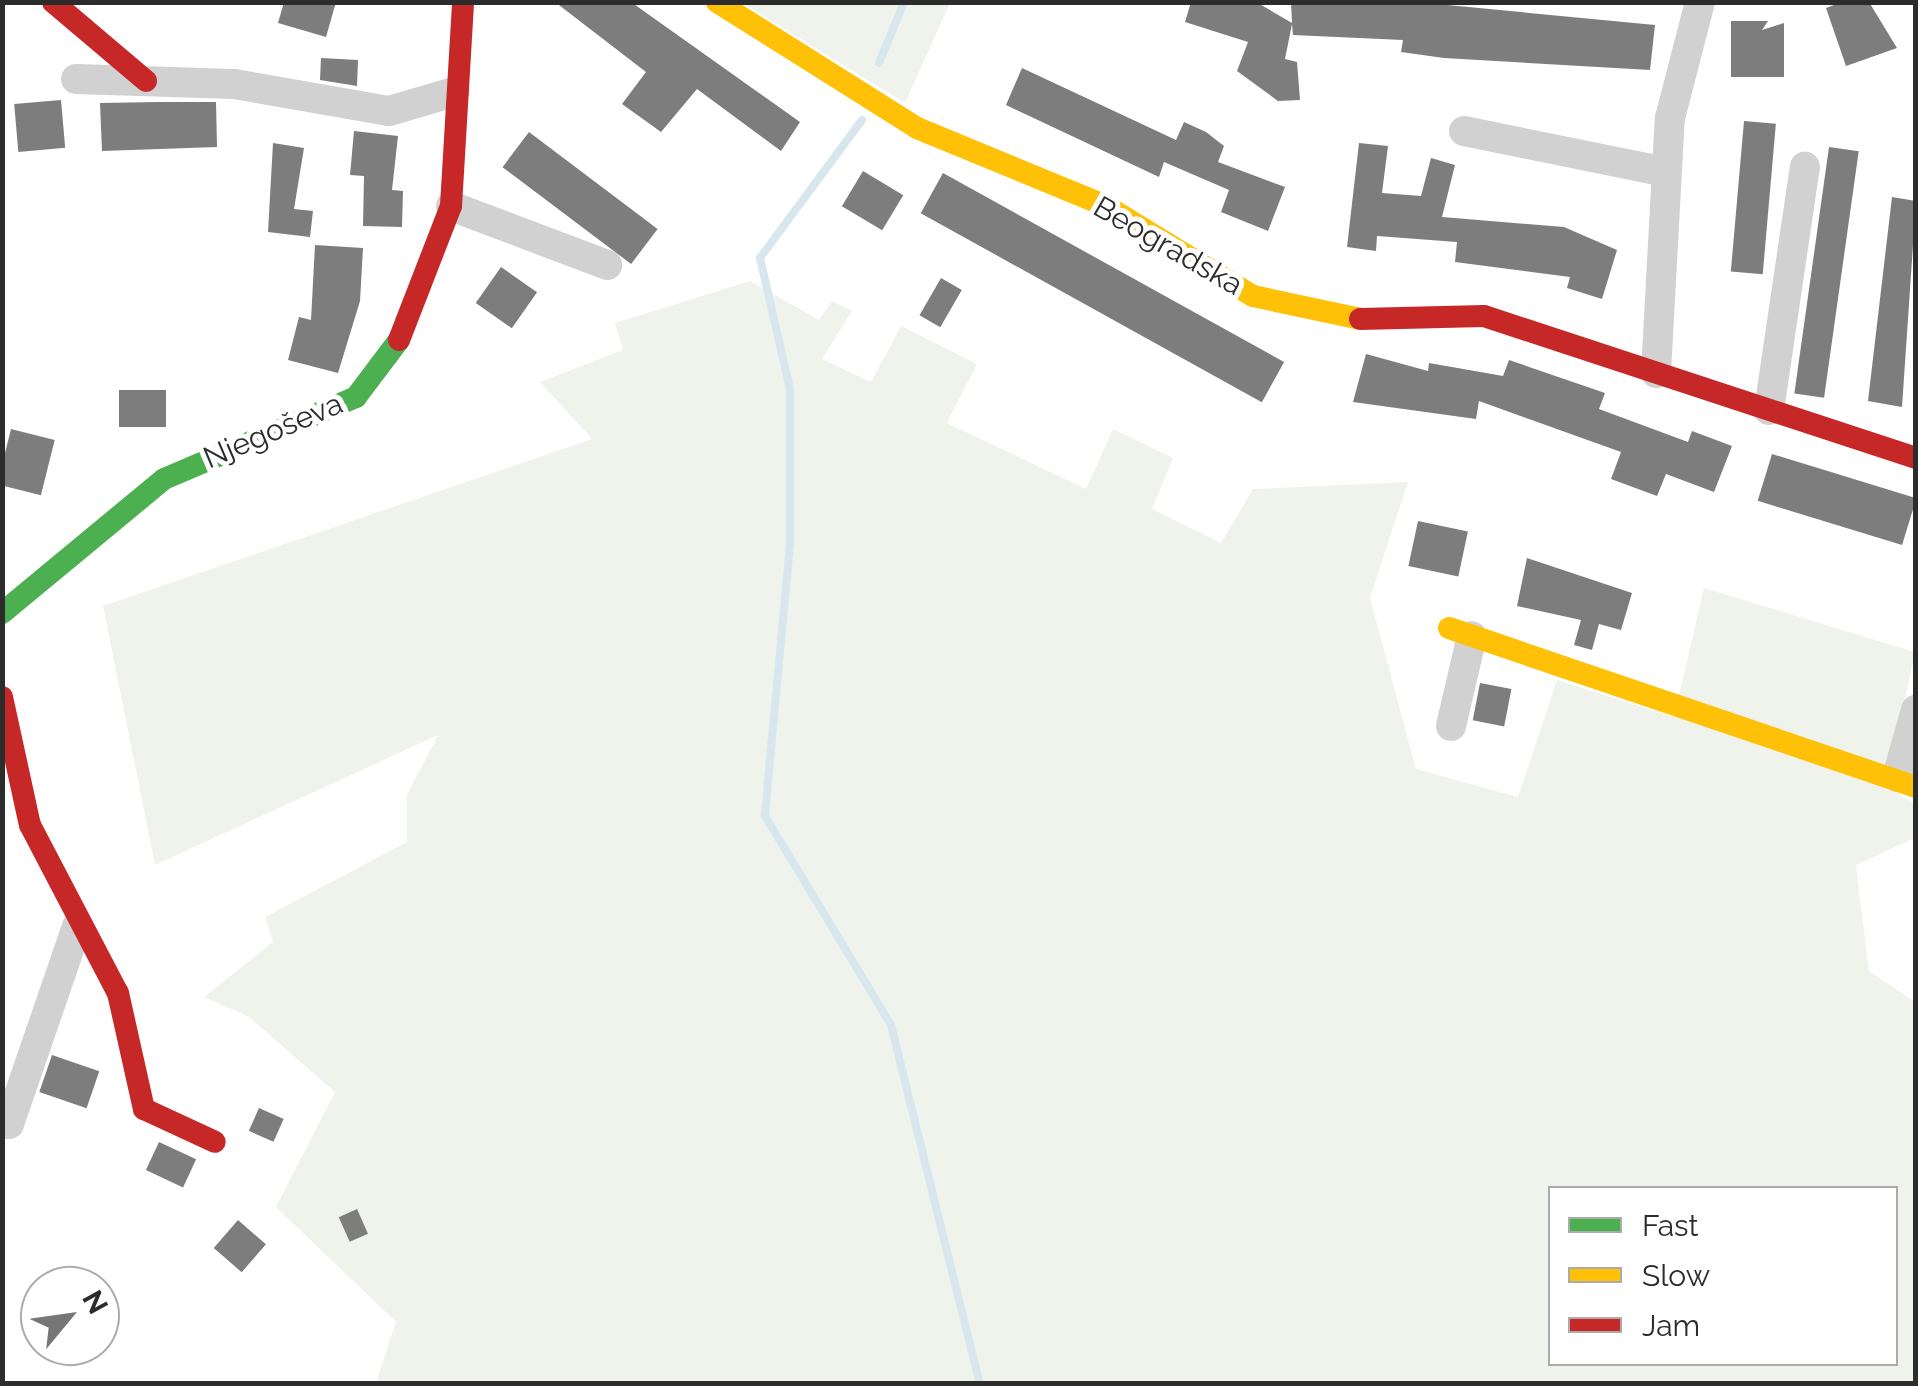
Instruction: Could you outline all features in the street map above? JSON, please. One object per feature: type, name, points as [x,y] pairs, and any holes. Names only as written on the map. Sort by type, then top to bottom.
[{"type":"street","points":[[53,2],[146,82]]},
{"type":"street","name":"Njegoševa","points":[[2,613],[164,479],[356,397],[392,357],[451,206],[454,92],[462,2]]},
{"type":"street","name":"Beogradska","points":[[717,2],[916,128],[1106,206],[1253,296],[1364,320],[1484,316],[1916,458]]},
{"type":"street","points":[[1656,373],[1666,172],[1682,50],[1700,2]]},
{"type":"street","points":[[76,79],[234,84],[389,111],[454,92]]},
{"type":"street","points":[[1464,131],[1666,172]]},
{"type":"street","points":[[1770,410],[1805,167]]},
{"type":"street","points":[[451,206],[607,266]]},
{"type":"street","points":[[1452,726],[1460,632],[1906,782],[1916,710]]},
{"type":"street","points":[[2,697],[30,825],[77,926],[118,993],[144,1109],[215,1142]]},
{"type":"street","points":[[9,1124],[77,926]]},
{"type":"shaded area","points":[[742,3],[819,5],[950,3],[905,103]]},
{"type":"shaded area","points":[[750,281],[819,320],[832,301],[852,311],[822,359],[871,382],[901,326],[977,364],[947,423],[1086,489],[1113,429],[1173,458],[1152,509],[1221,543],[1253,489],[1408,482],[1370,598],[1416,769],[1518,797],[1557,680],[1674,717],[1704,588],[1915,652],[1886,788],[1915,804],[1915,838],[1856,865],[1869,971],[1915,1002],[1915,1383],[376,1383],[396,1322],[276,1207],[335,1092],[249,1017],[204,997],[273,942],[265,917],[407,842],[407,795],[438,735],[155,865],[103,606],[592,439],[540,382],[623,350],[615,323]]},
{"type":"building","points":[[284,2],[336,2],[326,37],[278,23]]},
{"type":"building","points":[[555,2],[631,2],[800,122],[781,151],[697,89],[661,132],[622,104],[646,72]]},
{"type":"building","points":[[1191,2],[1256,2],[1292,23],[1291,2],[1416,2],[1655,25],[1650,70],[1444,58],[1401,52],[1403,40],[1293,35],[1292,24],[1285,59],[1297,62],[1300,100],[1278,101],[1237,71],[1248,42],[1185,22]]},
{"type":"building","points":[[1842,2],[1869,2],[1897,48],[1846,66],[1826,8]]},
{"type":"building","points":[[1731,21],[1768,21],[1762,30],[1784,23],[1784,77],[1731,77]]},
{"type":"building","points":[[321,58],[358,60],[357,86],[320,80]]},
{"type":"building","points":[[1022,68],[1176,140],[1184,122],[1206,132],[1224,146],[1218,162],[1285,187],[1268,231],[1221,212],[1229,190],[1164,162],[1159,177],[1006,105]]},
{"type":"building","points":[[61,100],[65,148],[18,152],[14,104]]},
{"type":"building","points":[[216,102],[217,147],[102,151],[100,103]]},
{"type":"building","points":[[1744,121],[1776,124],[1763,274],[1731,271]]},
{"type":"building","points":[[354,131],[398,136],[392,190],[403,191],[402,227],[363,226],[364,176],[350,175]]},
{"type":"building","points":[[529,132],[658,229],[631,264],[503,167]]},
{"type":"building","points":[[273,143],[304,148],[294,209],[313,211],[310,237],[268,232]]},
{"type":"building","points":[[1359,143],[1388,146],[1382,193],[1421,196],[1431,158],[1455,165],[1442,217],[1564,227],[1617,250],[1602,299],[1567,288],[1570,277],[1455,262],[1457,242],[1377,236],[1376,251],[1347,247]]},
{"type":"building","points":[[1829,147],[1859,151],[1824,398],[1794,394]]},
{"type":"building","points":[[863,171],[903,195],[882,230],[842,206]]},
{"type":"building","points":[[943,173],[1284,362],[1262,402],[921,213]]},
{"type":"building","points":[[1892,197],[1916,201],[1902,407],[1868,401]]},
{"type":"building","points":[[315,245],[363,248],[360,301],[338,373],[288,360],[299,317],[311,320]]},
{"type":"building","points":[[501,267],[537,292],[512,328],[476,303]]},
{"type":"building","points":[[941,278],[962,290],[940,327],[920,315]]},
{"type":"building","points":[[1366,354],[1428,371],[1429,363],[1503,376],[1509,360],[1605,393],[1599,409],[1688,442],[1692,431],[1732,446],[1714,492],[1666,474],[1657,496],[1611,479],[1621,452],[1479,401],[1476,419],[1353,402]]},
{"type":"building","points":[[119,390],[166,390],[166,427],[119,427]]},
{"type":"building","points":[[11,429],[55,440],[41,495],[2,486],[2,465]]},
{"type":"building","points":[[1772,454],[1916,498],[1902,545],[1758,501]]},
{"type":"building","points":[[1418,521],[1468,532],[1458,577],[1408,566]]},
{"type":"building","points":[[1527,558],[1632,593],[1621,630],[1599,624],[1592,650],[1574,645],[1581,620],[1517,606]]},
{"type":"building","points":[[1480,683],[1511,689],[1504,726],[1473,720]]},
{"type":"building","points":[[52,1055],[99,1071],[87,1108],[39,1092]]},
{"type":"building","points":[[259,1108],[284,1119],[273,1142],[249,1131]]},
{"type":"building","points":[[159,1142],[196,1159],[183,1187],[146,1170]]},
{"type":"building","points":[[357,1209],[368,1234],[350,1242],[339,1217]]},
{"type":"building","points":[[238,1220],[266,1244],[242,1272],[214,1248]]},
{"type":"waterway","points":[[879,63],[904,2]]},
{"type":"waterway","points":[[862,120],[760,258],[790,389],[790,544],[765,816],[891,1025],[980,1384]]},
{"type":"traffic: fast","points":[[2,613],[164,479],[356,397],[399,340]]},
{"type":"traffic: slow","points":[[717,2],[917,128],[1106,206],[1253,296],[1360,319]]},
{"type":"traffic: slow","points":[[1449,628],[1916,787]]},
{"type":"traffic: jam","points":[[53,2],[146,81]]},
{"type":"traffic: jam","points":[[399,340],[451,206],[463,2]]},
{"type":"traffic: jam","points":[[1360,319],[1484,316],[1916,458]]},
{"type":"traffic: jam","points":[[2,697],[30,825],[118,993],[144,1109],[215,1142]]}]
